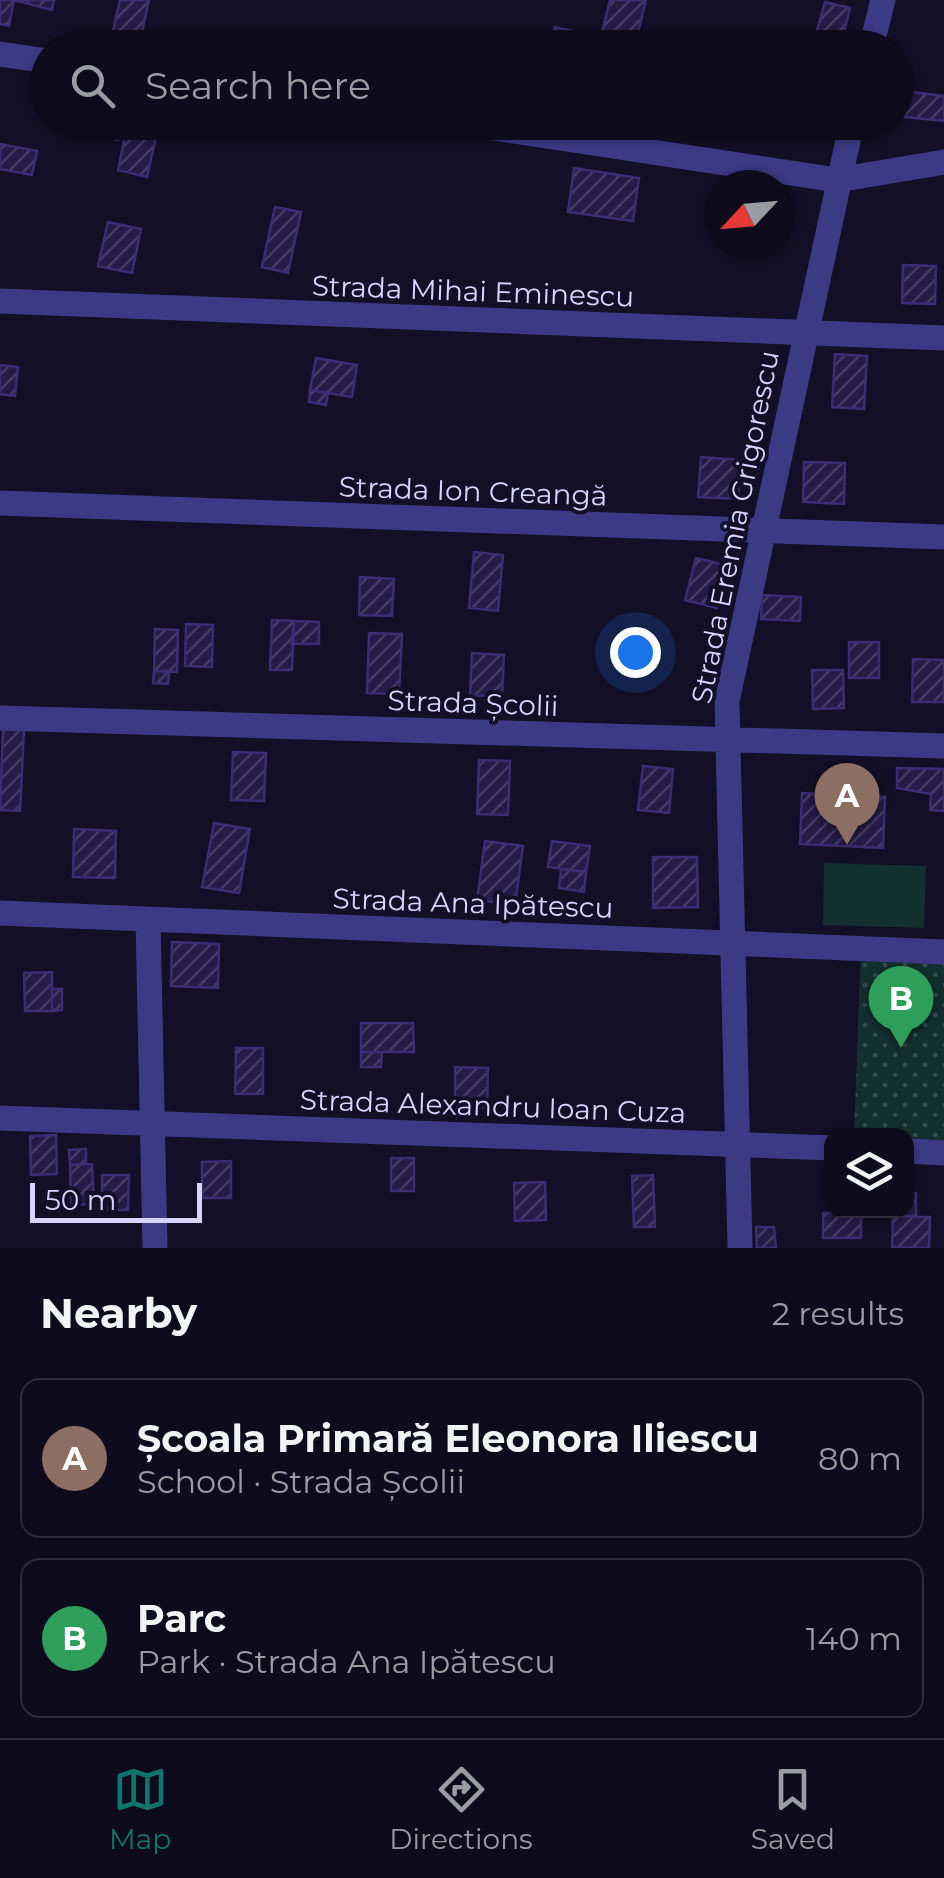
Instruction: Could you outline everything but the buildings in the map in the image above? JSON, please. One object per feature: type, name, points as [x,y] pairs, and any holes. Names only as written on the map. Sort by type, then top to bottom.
[{"type":"street","points":[[876,30],[883,0]]},
{"type":"street","points":[[0,54],[30,58]]},
{"type":"street","points":[[573,140],[837,180],[944,162]]},
{"type":"street","name":"Strada Eremia Grigorescu","points":[[740,1248],[726,740],[735,653],[847,140]]},
{"type":"street","name":"Strada Mihai Eminescu","points":[[0,301],[804,336],[944,338]]},
{"type":"street","name":"Strada Ion Creangă","points":[[0,503],[944,538]]},
{"type":"street","name":"Strada Școlii","points":[[0,718],[944,746]]},
{"type":"street","name":"Strada Ana Ipătescu","points":[[0,913],[944,952]]},
{"type":"street","points":[[148,920],[155,1248]]},
{"type":"street","name":"Strada Alexandru Ioan Cuza","points":[[0,1118],[824,1148]]},
{"type":"street","points":[[914,1151],[944,1153]]},
{"type":"green space","points":[[824,863],[926,866],[924,928],[823,925]]},
{"type":"green space","points":[[861,949],[944,952],[944,1153],[914,1151],[914,1128],[854,1128]]},
{"type":"place","name":"Școala Primară Eleonora Iliescu","points":[[847,845]]},
{"type":"place","name":"Parc","points":[[901,1048]]}]
